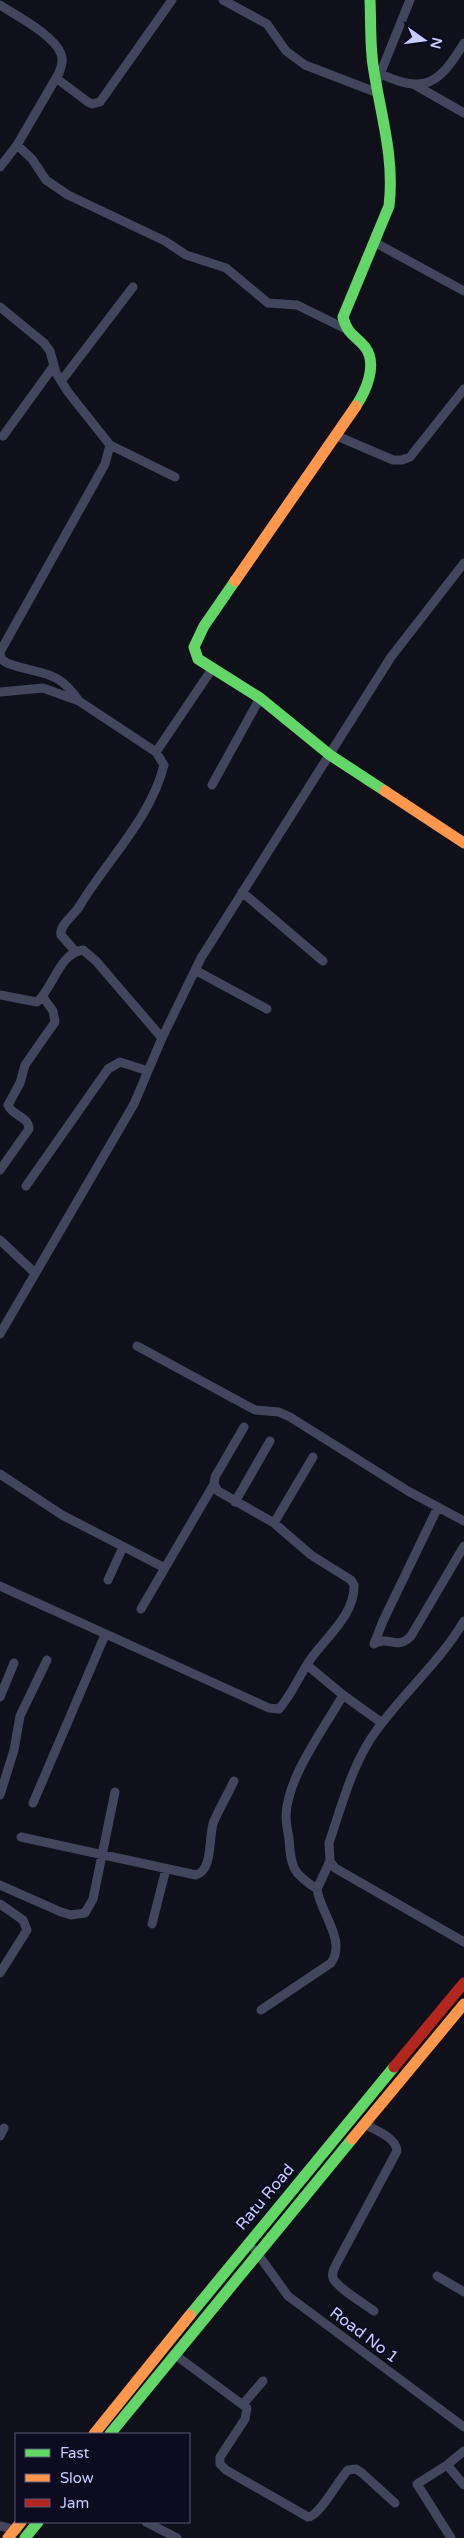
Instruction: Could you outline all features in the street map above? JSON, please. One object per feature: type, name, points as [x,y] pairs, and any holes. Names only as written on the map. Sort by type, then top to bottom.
[{"type":"main road","points":[[370,0],[373,64],[389,142],[392,188],[389,206],[343,312],[343,324],[346,329],[366,348],[370,358],[370,369],[362,397],[197,637],[194,647],[198,659],[260,698],[330,755],[464,843]]},
{"type":"main road","name":"Ratu Road","points":[[95,2433],[248,2243],[464,1983]]},
{"type":"main road","name":"Ratu Road","points":[[111,2433],[464,2004]]},
{"type":"main road","points":[[27,2535],[37,2523]]},
{"type":"street","points":[[223,0],[267,24],[286,51],[305,65],[378,84],[399,82],[414,85],[464,113]]},
{"type":"street","points":[[378,84],[410,0]]},
{"type":"street","points":[[56,78],[88,102],[96,104],[169,2]]},
{"type":"street","points":[[0,5],[31,25],[56,47],[61,53],[62,62],[56,78],[17,145],[0,167]]},
{"type":"street","points":[[414,85],[430,82],[442,73],[464,43]]},
{"type":"street","points":[[17,145],[32,159],[46,180],[61,191],[171,244],[178,251],[226,268],[268,303],[297,305],[346,329]]},
{"type":"street","points":[[374,242],[464,291]]},
{"type":"street","points":[[62,380],[133,287]]},
{"type":"street","points":[[0,307],[44,343],[50,351],[53,366],[77,406],[110,445],[175,477]]},
{"type":"street","points":[[3,436],[53,366]]},
{"type":"street","points":[[337,436],[393,460],[402,460],[410,457],[464,389]]},
{"type":"street","points":[[79,701],[66,683],[55,676],[8,663],[1,659],[0,652],[105,464],[110,445]]},
{"type":"street","points":[[0,1334],[134,1104],[194,970],[391,658],[464,563]]},
{"type":"street","points":[[156,752],[212,669]]},
{"type":"street","points":[[0,692],[43,688],[79,701],[156,752],[164,765],[161,776],[135,828],[97,877],[74,915],[60,931],[75,951]]},
{"type":"street","points":[[212,785],[260,698]]},
{"type":"street","points":[[242,892],[323,961]]},
{"type":"street","points":[[0,995],[38,1002],[67,958],[75,951],[83,950],[96,961],[162,1038]]},
{"type":"street","points":[[194,970],[267,1009]]},
{"type":"street","points":[[0,1170],[29,1129],[27,1121],[10,1109],[8,1105],[20,1083],[25,1065],[55,1022],[53,1011],[43,997]]},
{"type":"street","points":[[26,1186],[108,1069],[120,1062],[148,1071]]},
{"type":"street","points":[[0,1240],[35,1273]]},
{"type":"street","points":[[137,1346],[255,1410],[279,1412],[290,1417],[351,1456],[438,1507],[464,1520]]},
{"type":"street","points":[[141,1610],[214,1484],[215,1477],[244,1427]]},
{"type":"street","points":[[235,1502],[270,1441]]},
{"type":"street","points":[[274,1523],[313,1457]]},
{"type":"street","points":[[0,1474],[62,1514],[165,1568]]},
{"type":"street","points":[[0,1586],[274,1710],[280,1709],[307,1665],[337,1626],[352,1599],[354,1585],[351,1580],[311,1555],[274,1523],[218,1491],[214,1484]]},
{"type":"street","points":[[438,1507],[383,1621],[374,1644],[385,1640],[398,1644],[405,1643],[464,1546]]},
{"type":"street","points":[[108,1580],[123,1547]]},
{"type":"street","points":[[317,1889],[330,1861],[329,1843],[348,1785],[366,1747],[382,1723],[442,1654],[464,1621]]},
{"type":"street","points":[[33,1803],[105,1635]]},
{"type":"street","points":[[0,1795],[14,1750],[20,1716],[47,1660]]},
{"type":"street","points":[[0,1697],[14,1663]]},
{"type":"street","points":[[307,1665],[343,1695],[382,1723]]},
{"type":"street","points":[[261,2010],[331,1963],[335,1957],[336,1942],[317,1889],[303,1880],[291,1865],[286,1816],[292,1789],[299,1772],[343,1695]]},
{"type":"street","points":[[21,1837],[192,1875],[201,1874],[212,1846],[214,1820],[234,1781]]},
{"type":"street","points":[[0,1884],[55,1910],[80,1915],[90,1907],[114,1792]]},
{"type":"street","points":[[330,1861],[335,1868],[350,1878],[464,1942]]},
{"type":"street","points":[[152,1924],[166,1869]]},
{"type":"street","points":[[0,1904],[23,1920],[27,1930],[0,1973]]},
{"type":"street","points":[[364,2124],[392,2139],[397,2151],[339,2259],[333,2271],[333,2278],[337,2284],[374,2311]]},
{"type":"street","points":[[0,2136],[4,2128]]},
{"type":"street","name":"Road No 1","points":[[248,2243],[259,2254],[288,2296],[464,2427]]},
{"type":"street","points":[[437,2276],[464,2292]]},
{"type":"street","points":[[174,2354],[243,2404],[248,2413],[220,2457],[220,2464],[226,2470],[308,2517],[313,2516],[319,2511],[335,2485],[348,2470],[356,2469],[362,2472],[394,2503]]},
{"type":"street","points":[[243,2404],[263,2381]]},
{"type":"street","points":[[450,2538],[417,2486],[418,2482],[447,2465],[464,2450]]},
{"type":"street","points":[[447,2465],[464,2485]]},
{"type":"street","points":[[148,2523],[177,2538]]},
{"type":"street","points":[[0,2526],[27,2535]]},
{"type":"traffic: fast","points":[[356,406],[367,385],[371,369],[369,354],[365,347],[349,331],[343,317],[389,206],[390,188],[386,135],[372,57],[370,0]]},
{"type":"traffic: fast","points":[[235,581],[204,626],[194,647],[198,659],[260,698],[330,755],[385,791]]},
{"type":"traffic: fast","points":[[190,2315],[394,2067]]},
{"type":"traffic: fast","points":[[111,2433],[352,2139]]},
{"type":"traffic: fast","points":[[25,2538],[37,2523]]},
{"type":"traffic: slow","points":[[235,581],[356,406]]},
{"type":"traffic: slow","points":[[385,791],[464,843]]},
{"type":"traffic: slow","points":[[352,2139],[464,2004]]},
{"type":"traffic: slow","points":[[95,2433],[190,2315]]},
{"type":"traffic: slow","points":[[8,2538],[20,2523]]},
{"type":"traffic: jam","points":[[394,2067],[464,1983]]}]
